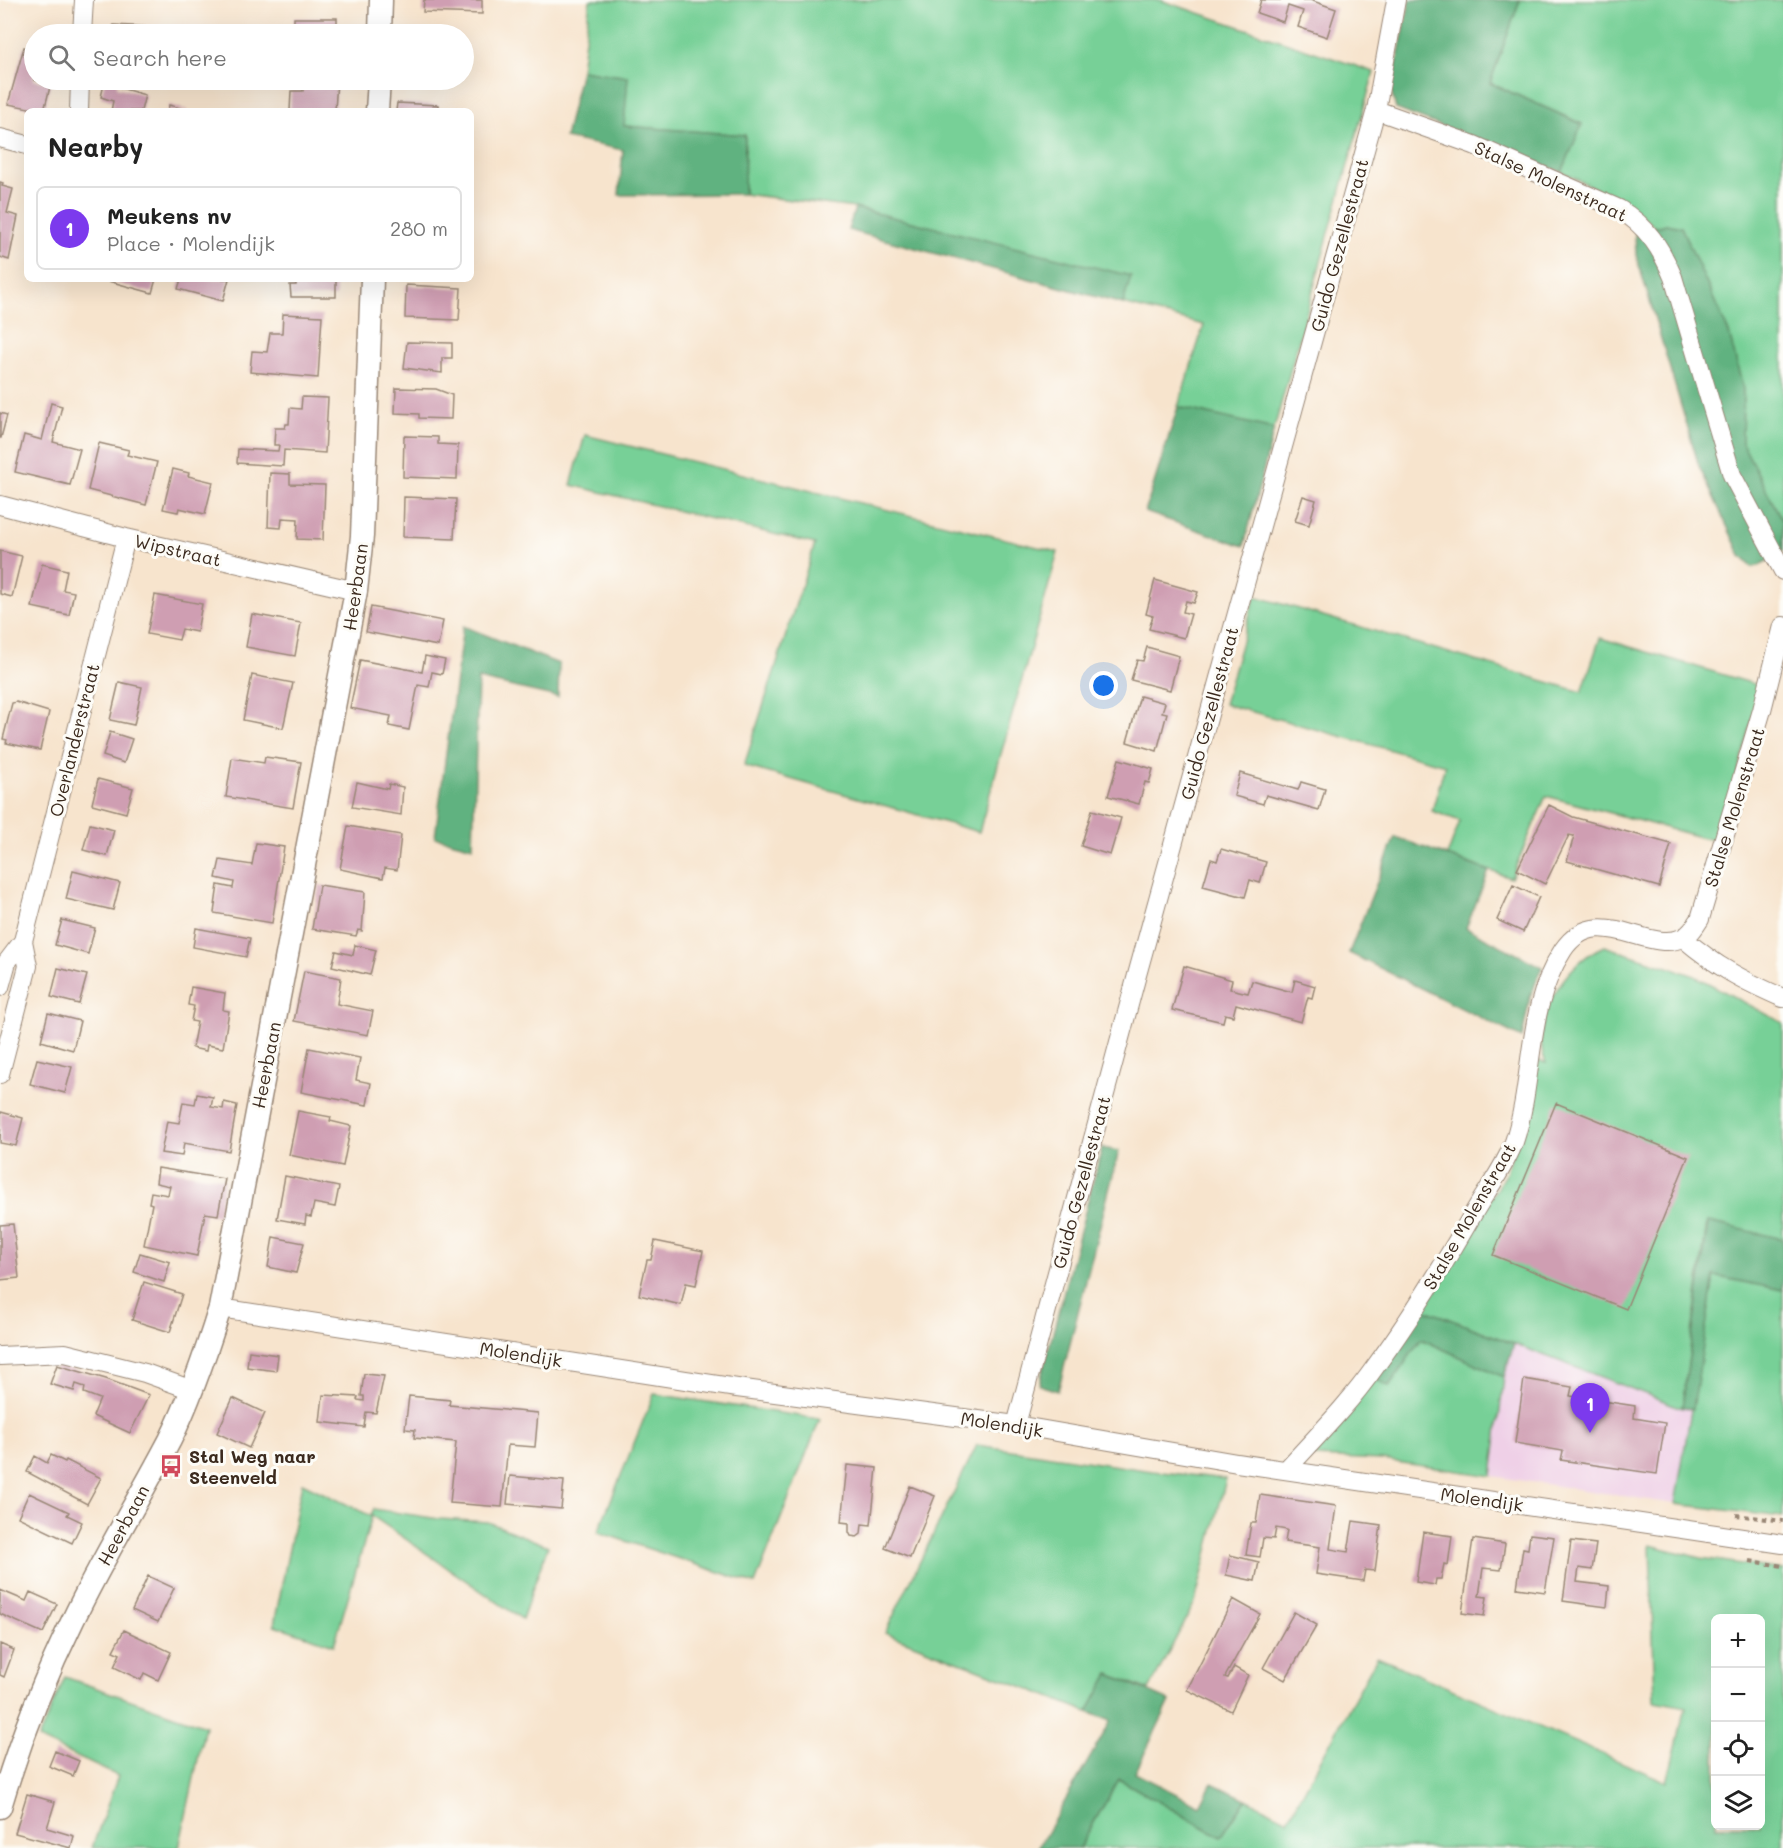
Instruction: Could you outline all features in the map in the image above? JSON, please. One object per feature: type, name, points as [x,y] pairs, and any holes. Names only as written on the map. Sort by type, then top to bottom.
[{"type":"street","points":[[83,24],[84,0]]},
{"type":"street","points":[[380,24],[381,0]]},
{"type":"street","name":"Guido Gezellestraat","points":[[1016,1425],[1137,975],[1376,110],[1396,0]]},
{"type":"street","points":[[79,108],[80,90]]},
{"type":"street","points":[[377,108],[378,90]]},
{"type":"street","name":"Stalse Molenstraat","points":[[1376,110],[1474,145],[1619,209],[1639,221],[1661,250],[1673,277],[1713,418],[1732,475],[1783,571]]},
{"type":"street","points":[[0,138],[24,144]]},
{"type":"street","name":"Heerbaan","points":[[0,1807],[18,1746],[73,1620],[170,1440],[192,1390],[220,1308],[356,591],[362,537],[372,282]]},
{"type":"street","name":"Wipstraat","points":[[0,505],[126,538],[356,591]]},
{"type":"street","name":"Overlanderstraat","points":[[0,987],[7,962],[23,941],[126,538]]},
{"type":"street","name":"Stalse Molenstraat","points":[[1286,1470],[1333,1420],[1375,1368],[1431,1283],[1513,1145],[1526,1098],[1535,1018],[1547,982],[1565,948],[1579,936],[1609,928],[1671,942],[1683,938],[1700,919],[1762,710],[1783,626]]},
{"type":"street","points":[[1683,938],[1707,959],[1736,978],[1783,998]]},
{"type":"street","name":"Overlanderstraat","points":[[0,1074],[28,966],[23,941]]},
{"type":"street","name":"Molendijk","points":[[220,1308],[737,1388],[1016,1425],[1286,1470],[1783,1544]]},
{"type":"street","points":[[0,1356],[65,1353],[145,1373],[192,1390]]},
{"type":"shaded area","points":[[1514,1344],[1682,1408],[1693,1409],[1675,1504],[1492,1476],[1504,1377]]},
{"type":"green space","points":[[590,0],[1160,0],[1374,72],[1274,429],[1178,407],[1204,325],[1123,304],[1130,276],[855,208],[744,194],[745,135],[623,126],[627,77],[581,70]]},
{"type":"green space","points":[[1410,0],[1520,0],[1490,83],[1582,124],[1562,172],[1396,109],[1391,91]]},
{"type":"green space","points":[[1520,0],[1783,0],[1783,522],[1742,443],[1743,389],[1729,333],[1681,227],[1666,224],[1655,227],[1629,205],[1562,172],[1582,124],[1490,83]]},
{"type":"green space","points":[[581,70],[628,77],[624,126],[745,135],[744,194],[619,195],[623,150],[565,138]]},
{"type":"green space","points":[[855,208],[1131,276],[1123,304],[848,230]]},
{"type":"green space","points":[[1666,224],[1681,227],[1729,333],[1743,389],[1742,443],[1783,522],[1783,551],[1759,566],[1752,567],[1741,556],[1699,466],[1636,255],[1635,234]]},
{"type":"green space","points":[[1178,407],[1274,429],[1244,546],[1145,512]]},
{"type":"green space","points":[[585,435],[1058,552],[979,832],[744,766],[815,544],[571,485]]},
{"type":"green space","points":[[1255,596],[1582,692],[1600,638],[1761,686],[1719,842],[1546,796],[1511,878],[1447,856],[1460,821],[1432,811],[1445,765],[1224,704]]},
{"type":"green space","points":[[463,626],[559,664],[558,697],[478,679],[473,847],[435,837]]},
{"type":"green space","points":[[1395,837],[1489,871],[1466,928],[1542,967],[1530,997],[1522,1038],[1349,953]]},
{"type":"green space","points":[[1604,946],[1695,976],[1783,1023],[1783,1239],[1707,1222],[1682,1408],[1423,1309],[1506,1173],[1537,1060],[1546,1063],[1542,1047],[1542,1029],[1546,1012],[1554,995],[1576,966]]},
{"type":"green space","points":[[1102,1148],[1119,1151],[1058,1391],[1039,1385]]},
{"type":"green space","points":[[1708,1222],[1783,1239],[1783,1290],[1714,1276],[1693,1409],[1682,1408]]},
{"type":"green space","points":[[1714,1276],[1783,1290],[1783,1517],[1675,1504]]},
{"type":"green space","points":[[1423,1309],[1514,1344],[1504,1377],[1421,1339],[1389,1386],[1375,1379]]},
{"type":"green space","points":[[1421,1339],[1504,1377],[1492,1476],[1382,1460],[1314,1457],[1315,1446],[1375,1379],[1389,1386]]},
{"type":"green space","points":[[654,1394],[820,1419],[755,1584],[598,1532]]},
{"type":"green space","points":[[977,1445],[1152,1471],[1226,1479],[1195,1602],[1149,1690],[1109,1674],[1088,1712],[885,1633]]},
{"type":"green space","points":[[302,1483],[371,1516],[374,1509],[439,1519],[488,1522],[548,1546],[522,1619],[372,1516],[334,1645],[274,1625]]},
{"type":"green space","points":[[1650,1545],[1701,1558],[1783,1570],[1783,1848],[1079,1848],[1119,1779],[1221,1837],[1246,1799],[1288,1820],[1377,1657],[1667,1782],[1686,1707],[1655,1701]]},
{"type":"green space","points":[[1109,1674],[1170,1701],[1135,1773],[1200,1806],[1212,1783],[1246,1799],[1221,1837],[1119,1779],[1079,1848],[1038,1848],[1111,1721],[1088,1712]]},
{"type":"green space","points":[[65,1677],[205,1726],[179,1848],[92,1848],[118,1776],[38,1739]]},
{"type":"building","points":[[424,0],[482,0],[482,14],[423,12]]},
{"type":"building","points":[[1261,0],[1310,0],[1336,9],[1327,37],[1298,27],[1303,11],[1288,6],[1283,22],[1257,13]]},
{"type":"building","points":[[294,18],[337,18],[337,24],[294,24]]},
{"type":"building","points":[[24,47],[24,90],[49,90],[45,108],[8,104]]},
{"type":"building","points":[[103,90],[128,90],[145,95],[142,108],[112,108],[113,101],[101,97]]},
{"type":"building","points":[[336,90],[335,108],[290,108],[291,91]]},
{"type":"building","points":[[397,103],[438,105],[438,108],[396,108]]},
{"type":"building","points":[[0,182],[3,183],[2,186],[13,189],[7,213],[18,216],[9,260],[0,257]]},
{"type":"building","points":[[112,282],[155,282],[152,293]]},
{"type":"building","points":[[180,282],[228,282],[223,301],[178,289]]},
{"type":"building","points":[[296,282],[336,282],[336,297],[291,297],[290,285],[296,285]]},
{"type":"building","points":[[406,285],[461,288],[459,320],[405,318]]},
{"type":"building","points":[[283,314],[322,316],[318,378],[250,372],[252,351],[267,352],[270,333],[282,333]]},
{"type":"building","points":[[407,342],[452,343],[452,358],[442,358],[442,373],[404,368]]},
{"type":"building","points":[[396,388],[436,389],[452,395],[451,419],[419,418],[419,414],[395,413]]},
{"type":"building","points":[[302,397],[328,398],[325,453],[284,450],[283,466],[237,463],[238,449],[278,451],[279,445],[274,445],[275,428],[285,428],[286,424],[289,424],[290,408],[301,409]]},
{"type":"building","points":[[51,403],[62,406],[53,442],[80,449],[70,485],[15,472],[24,435],[42,440]]},
{"type":"building","points":[[0,413],[7,415],[1,438],[0,438]]},
{"type":"building","points":[[404,436],[438,437],[438,444],[458,445],[457,479],[403,477]]},
{"type":"building","points":[[99,443],[129,450],[127,455],[157,462],[146,505],[88,490]]},
{"type":"building","points":[[173,469],[189,473],[188,476],[213,482],[205,514],[179,508],[178,512],[163,509]]},
{"type":"building","points":[[270,473],[290,474],[290,484],[325,485],[323,540],[297,539],[298,519],[282,518],[281,528],[268,527]]},
{"type":"building","points":[[1303,496],[1316,500],[1309,525],[1295,521]]},
{"type":"building","points":[[404,497],[456,499],[454,539],[403,537]]},
{"type":"building","points":[[0,551],[22,556],[12,597],[0,594]]},
{"type":"building","points":[[42,564],[67,570],[63,590],[74,592],[69,615],[32,607]]},
{"type":"building","points":[[1155,580],[1198,592],[1194,603],[1186,601],[1183,612],[1191,614],[1184,638],[1149,629],[1153,616],[1146,614]]},
{"type":"building","points":[[155,595],[202,604],[197,632],[182,629],[179,640],[147,634]]},
{"type":"building","points":[[371,607],[443,621],[438,646],[366,632]]},
{"type":"building","points":[[252,614],[301,623],[295,656],[246,647]]},
{"type":"building","points":[[1147,647],[1179,656],[1170,690],[1131,680],[1137,660],[1143,661]]},
{"type":"building","points":[[425,656],[445,660],[442,674],[432,672],[429,687],[418,685],[409,730],[389,726],[391,716],[350,708],[360,660],[422,672]]},
{"type":"building","points":[[252,675],[293,683],[283,728],[243,720]]},
{"type":"building","points":[[119,682],[142,687],[134,725],[110,720]]},
{"type":"building","points":[[1140,696],[1165,703],[1162,712],[1167,713],[1157,751],[1127,742]]},
{"type":"building","points":[[16,702],[49,712],[40,750],[6,743],[7,740],[3,739],[12,703]]},
{"type":"building","points":[[110,732],[132,739],[124,763],[103,756]]},
{"type":"building","points":[[265,757],[301,762],[293,808],[226,797],[232,758],[264,763]]},
{"type":"building","points":[[1119,759],[1153,769],[1149,783],[1145,782],[1139,804],[1108,796]]},
{"type":"building","points":[[1240,773],[1298,790],[1301,782],[1325,789],[1319,810],[1266,795],[1263,804],[1234,796]]},
{"type":"building","points":[[98,779],[133,788],[126,813],[92,804]]},
{"type":"building","points":[[357,782],[388,789],[389,784],[403,787],[401,815],[352,807]]},
{"type":"building","points":[[1549,805],[1573,817],[1671,844],[1659,887],[1567,861],[1574,836],[1569,835],[1545,884],[1517,870]]},
{"type":"building","points":[[1092,810],[1121,818],[1110,855],[1081,846]]},
{"type":"building","points":[[90,824],[114,830],[107,856],[83,850]]},
{"type":"building","points":[[348,826],[401,835],[397,870],[385,868],[383,878],[340,869]]},
{"type":"building","points":[[256,843],[284,847],[272,923],[214,913],[218,885],[233,888],[234,882],[216,878],[220,860],[252,865]]},
{"type":"building","points":[[1221,849],[1266,862],[1260,883],[1250,880],[1245,897],[1203,886],[1211,859],[1217,861]]},
{"type":"building","points":[[73,871],[120,883],[113,910],[66,899]]},
{"type":"building","points":[[319,885],[365,892],[362,931],[358,930],[356,936],[312,929]]},
{"type":"building","points":[[1513,885],[1539,897],[1523,932],[1497,920]]},
{"type":"building","points":[[62,920],[95,928],[88,954],[55,945]]},
{"type":"building","points":[[196,928],[250,938],[246,957],[193,947]]},
{"type":"building","points":[[355,945],[376,950],[370,975],[332,966],[336,951],[353,955]]},
{"type":"building","points":[[1184,966],[1232,980],[1230,989],[1248,993],[1252,981],[1292,992],[1295,980],[1315,986],[1312,998],[1308,997],[1301,1022],[1236,1004],[1233,1016],[1225,1014],[1223,1022],[1172,1010]]},
{"type":"building","points":[[58,968],[87,975],[79,1004],[51,997]]},
{"type":"building","points":[[304,971],[341,978],[337,1004],[373,1011],[368,1035],[294,1021]]},
{"type":"building","points":[[191,987],[225,993],[223,1010],[229,1011],[223,1048],[207,1045],[206,1051],[192,1048],[197,1022],[191,1021],[194,1006],[188,1005]]},
{"type":"building","points":[[48,1013],[80,1021],[73,1050],[41,1041]]},
{"type":"building","points":[[309,1048],[360,1058],[356,1080],[371,1083],[367,1105],[301,1092]]},
{"type":"building","points":[[37,1059],[72,1067],[65,1093],[30,1084]]},
{"type":"building","points":[[197,1094],[213,1097],[211,1107],[223,1109],[224,1102],[237,1105],[229,1151],[184,1143],[182,1156],[161,1153],[167,1121],[179,1123],[183,1102],[195,1104]]},
{"type":"building","points":[[1556,1103],[1688,1157],[1626,1309],[1493,1255]]},
{"type":"building","points":[[298,1111],[331,1117],[330,1121],[351,1126],[343,1166],[289,1155]]},
{"type":"building","points":[[1,1112],[23,1118],[16,1146],[0,1143]]},
{"type":"building","points":[[158,1168],[225,1179],[218,1215],[205,1213],[197,1256],[144,1245],[152,1204],[149,1203],[151,1192],[168,1195],[170,1186],[156,1183]]},
{"type":"building","points":[[285,1176],[339,1187],[335,1207],[314,1203],[311,1217],[306,1216],[305,1224],[277,1219]]},
{"type":"building","points":[[13,1224],[19,1278],[0,1280],[0,1225]]},
{"type":"building","points":[[273,1237],[304,1243],[296,1273],[268,1267]]},
{"type":"building","points":[[655,1241],[703,1251],[696,1285],[686,1283],[681,1305],[639,1295],[647,1260],[651,1260]]},
{"type":"building","points":[[140,1253],[170,1262],[164,1282],[134,1272]]},
{"type":"building","points":[[144,1282],[182,1294],[170,1332],[132,1320]]},
{"type":"building","points":[[249,1351],[278,1355],[276,1371],[247,1367]]},
{"type":"building","points":[[57,1365],[106,1379],[149,1395],[130,1433],[93,1416],[100,1399],[84,1393],[85,1387],[76,1384],[74,1391],[50,1384]]},
{"type":"building","points":[[364,1374],[384,1376],[376,1413],[366,1412],[364,1427],[320,1422],[323,1395],[358,1397],[357,1400],[364,1401],[364,1396],[361,1396]]},
{"type":"building","points":[[1524,1379],[1572,1387],[1570,1396],[1635,1406],[1634,1418],[1665,1423],[1657,1474],[1561,1460],[1563,1451],[1515,1443]]},
{"type":"building","points":[[409,1396],[450,1400],[449,1405],[538,1413],[535,1447],[508,1445],[502,1507],[450,1503],[456,1442],[414,1438],[415,1430],[405,1429]]},
{"type":"building","points":[[233,1398],[265,1413],[249,1448],[217,1433]]},
{"type":"building","points":[[51,1455],[101,1478],[87,1504],[27,1472],[35,1456],[47,1463]]},
{"type":"building","points":[[847,1465],[877,1468],[871,1525],[862,1524],[861,1534],[857,1537],[851,1536],[849,1523],[841,1522]]},
{"type":"building","points":[[510,1476],[564,1481],[561,1509],[507,1504]]},
{"type":"building","points":[[910,1486],[935,1496],[910,1558],[885,1548]]},
{"type":"building","points":[[29,1493],[69,1512],[67,1515],[82,1522],[72,1543],[18,1517]]},
{"type":"building","points":[[1260,1495],[1336,1506],[1330,1549],[1348,1552],[1353,1521],[1381,1525],[1375,1571],[1365,1570],[1363,1581],[1316,1574],[1320,1547],[1285,1542],[1287,1530],[1276,1528],[1274,1539],[1263,1538],[1260,1557],[1246,1555],[1251,1523],[1256,1523]]},
{"type":"building","points":[[1423,1532],[1452,1536],[1448,1565],[1444,1564],[1441,1579],[1436,1579],[1435,1585],[1416,1582]]},
{"type":"building","points":[[1530,1534],[1554,1537],[1545,1592],[1517,1588],[1523,1548],[1528,1549]]},
{"type":"building","points":[[1473,1539],[1505,1544],[1501,1570],[1483,1568],[1479,1596],[1487,1597],[1484,1616],[1462,1613]]},
{"type":"building","points":[[1571,1541],[1596,1544],[1592,1570],[1579,1568],[1577,1582],[1609,1586],[1607,1607],[1563,1601]]},
{"type":"building","points":[[1230,1555],[1259,1562],[1255,1581],[1226,1575]]},
{"type":"building","points":[[148,1576],[174,1588],[158,1622],[132,1610]]},
{"type":"building","points":[[0,1590],[26,1601],[30,1592],[57,1604],[43,1633],[0,1614]]},
{"type":"building","points":[[1233,1599],[1260,1614],[1225,1677],[1228,1678],[1234,1667],[1248,1675],[1231,1711],[1187,1690]]},
{"type":"building","points":[[1294,1612],[1317,1625],[1285,1680],[1263,1668]]},
{"type":"building","points":[[124,1630],[171,1652],[158,1680],[144,1673],[141,1680],[114,1667],[120,1654],[113,1651]]},
{"type":"building","points":[[0,1644],[14,1650],[4,1677],[0,1675]]},
{"type":"building","points":[[55,1751],[79,1761],[73,1776],[49,1766]]},
{"type":"building","points":[[27,1794],[55,1802],[47,1828],[74,1836],[71,1848],[15,1833]]},
{"type":"place","name":"Meukens nv","points":[[1590,1433]]},
{"type":"place","name":"Stal Weg naar Steenveld","points":[[171,1466]]}]
